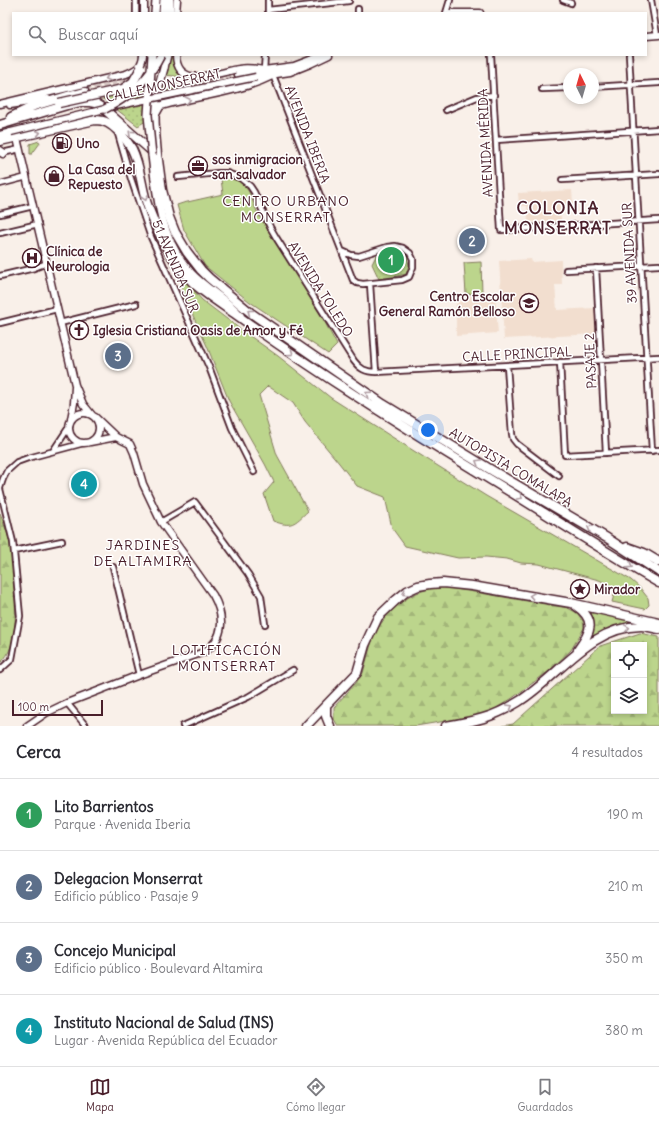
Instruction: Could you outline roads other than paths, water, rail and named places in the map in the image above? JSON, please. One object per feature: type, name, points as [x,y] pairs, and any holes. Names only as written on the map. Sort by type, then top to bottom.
[{"type":"highway","points":[[23,118],[39,109],[59,103],[123,89],[137,77],[142,62]]},
{"type":"highway","points":[[0,124],[34,106],[74,94]]},
{"type":"highway","points":[[0,124],[67,105],[85,102],[95,103],[113,116],[154,153],[155,157]]},
{"type":"highway","name":"AUTOPISTA COMALAPA","points":[[0,141],[14,135],[95,120],[108,122],[129,144],[132,150],[137,164],[144,197],[171,256],[182,271],[202,291],[357,397],[659,583]]},
{"type":"highway","name":"AUTOPISTA COMALAPA","points":[[155,157],[169,217],[191,258],[209,278],[250,312],[383,404],[607,538],[659,572]]},
{"type":"highway","points":[[607,538],[644,553],[659,562]]},
{"type":"highway","points":[[649,577],[659,588]]},
{"type":"highway","points":[[306,726],[357,673],[365,645],[378,617],[396,600],[418,586],[437,583],[450,584],[571,603],[659,623]]},
{"type":"highway","points":[[571,603],[585,613],[589,619],[590,625],[586,639],[574,655]]},
{"type":"highway","points":[[446,726],[478,720],[506,710],[531,693],[574,655],[599,638],[616,630],[639,626],[659,629]]},
{"type":"highway","points":[[326,706],[326,716],[330,726]]},
{"type":"main road","points":[[155,12],[156,0]]},
{"type":"main road","points":[[163,12],[164,0]]},
{"type":"main road","points":[[170,0],[170,12]]},
{"type":"main road","points":[[152,56],[148,114],[155,157]]},
{"type":"main road","points":[[105,109],[118,102],[142,81],[160,56]]},
{"type":"main road","points":[[167,56],[156,101],[155,115],[157,199],[160,216],[176,252],[193,275],[233,307],[248,323]]},
{"type":"main road","points":[[155,115],[160,106],[221,93],[260,82],[273,75]]},
{"type":"street","points":[[136,0],[136,12]]},
{"type":"street","points":[[144,0],[144,12]]},
{"type":"street","points":[[176,12],[177,0]]},
{"type":"street","points":[[268,0],[268,12],[349,1]]},
{"type":"street","points":[[447,12],[450,0]]},
{"type":"street","points":[[563,0],[570,3]]},
{"type":"street","points":[[647,36],[658,35],[651,0]]},
{"type":"street","points":[[176,56],[176,63],[180,70],[183,74],[190,76],[203,76],[242,68],[264,70],[265,56]]},
{"type":"street","name":"CALLE MONSERRAT","points":[[238,75],[294,66],[320,56]]},
{"type":"street","name":"CALLE MONSERRAT","points":[[0,135],[14,135],[105,109],[256,77],[290,72],[327,56]]},
{"type":"street","name":"AVENIDA MÉRIDA","points":[[491,56],[501,230],[638,221]]},
{"type":"street","name":"39 AVENIDA SUR","points":[[629,56],[640,266],[652,450]]},
{"type":"street","name":"CALLE MONSERRAT","points":[[0,105],[126,74],[135,70],[142,62]]},
{"type":"street","name":"AVENIDA IBERIA","points":[[273,75],[353,280],[361,284],[370,284]]},
{"type":"street","points":[[599,87],[659,83]]},
{"type":"street","points":[[542,89],[563,88]]},
{"type":"street","name":"CALLE MONSERRAT","points":[[0,105],[85,91]]},
{"type":"street","points":[[446,110],[477,97],[494,95]]},
{"type":"street","points":[[496,140],[659,129]]},
{"type":"street","name":"51 AVENIDA SUR","points":[[117,131],[150,235],[209,367],[232,428],[254,472]]},
{"type":"street","points":[[14,135],[20,149],[27,177],[75,385],[83,404],[93,416],[116,437],[130,444],[143,484],[161,522],[213,595],[221,614],[219,635],[213,645],[208,649],[197,655],[67,702],[27,726]]},
{"type":"street","points":[[1,152],[20,149]]},
{"type":"street","name":"AVENIDA TOLEDO","points":[[178,176],[223,173],[236,176],[247,183],[254,192],[270,227],[281,246],[354,361],[365,371],[376,372]]},
{"type":"street","points":[[562,180],[659,174]]},
{"type":"street","points":[[0,184],[27,177]]},
{"type":"street","points":[[0,214],[34,206]]},
{"type":"street","points":[[638,221],[659,220]]},
{"type":"street","points":[[0,233],[38,224]]},
{"type":"street","points":[[342,250],[352,255],[359,256],[385,247],[395,246],[403,248],[410,253],[413,259],[413,270],[407,278],[370,284],[376,372]]},
{"type":"street","points":[[0,276],[34,268],[47,263]]},
{"type":"street","points":[[566,270],[659,265]]},
{"type":"street","name":"PASAJE 2","points":[[596,268],[606,453]]},
{"type":"street","points":[[60,323],[136,304]]},
{"type":"street","points":[[0,323],[57,309]]},
{"type":"street","name":"CALLE PRINCIPAL","points":[[376,372],[659,357]]},
{"type":"street","points":[[560,362],[565,455],[659,450]]},
{"type":"street","points":[[507,366],[513,439],[517,444],[559,476]]},
{"type":"street","points":[[54,451],[69,427],[74,402],[75,385]]},
{"type":"street","points":[[69,427],[69,431],[73,438],[80,442],[86,442],[95,438],[98,431],[98,424],[93,416],[81,413],[71,419]]},
{"type":"street","points":[[0,670],[12,659],[20,616],[13,542],[0,488],[3,479],[7,471],[17,462],[86,442],[116,437]]},
{"type":"street","points":[[161,522],[195,502],[248,574],[261,596],[265,624]]},
{"type":"street","points":[[14,551],[62,541]]},
{"type":"street","points":[[113,567],[139,675]]},
{"type":"street","points":[[183,726],[248,697],[293,670]]},
{"type":"street","points":[[67,702],[86,726]]},
{"type":"tunnel","points":[[85,91],[139,78],[144,78],[157,83],[188,86],[200,85],[238,75]]},
{"type":"place","name":"Uno","points":[[62,143]]},
{"type":"place","name":"sos inmigracion san salvador","points":[[198,166]]},
{"type":"place","name":"La Casa del Repuesto","points":[[54,176]]},
{"type":"place","name":"Delegacion Monserrat","points":[[472,241]]},
{"type":"place","name":"Clínica de Neurologia","points":[[32,258]]},
{"type":"place","name":"Lito Barrientos","points":[[391,260]]},
{"type":"place","name":"Centro Escolar General Ramón Belloso","points":[[529,303]]},
{"type":"place","name":"Iglesia Cristiana Oasis de Amor y Fé","points":[[79,330]]},
{"type":"place","name":"Concejo Municipal","points":[[118,356]]},
{"type":"place","name":"Instituto Nacional de Salud (INS)","points":[[84,484]]},
{"type":"place","name":"Mirador","points":[[580,589]]},
{"type":"district","name":"CENTRO URBANO MONSERRAT","points":[[286,210]]},
{"type":"district","name":"COLONIA MONSERRAT","points":[[558,218]]},
{"type":"district","name":"JARDINES DE ALTAMIRA","points":[[143,554]]},
{"type":"district","name":"LOTIFICACIÓN MONTSERRAT","points":[[227,658]]}]
